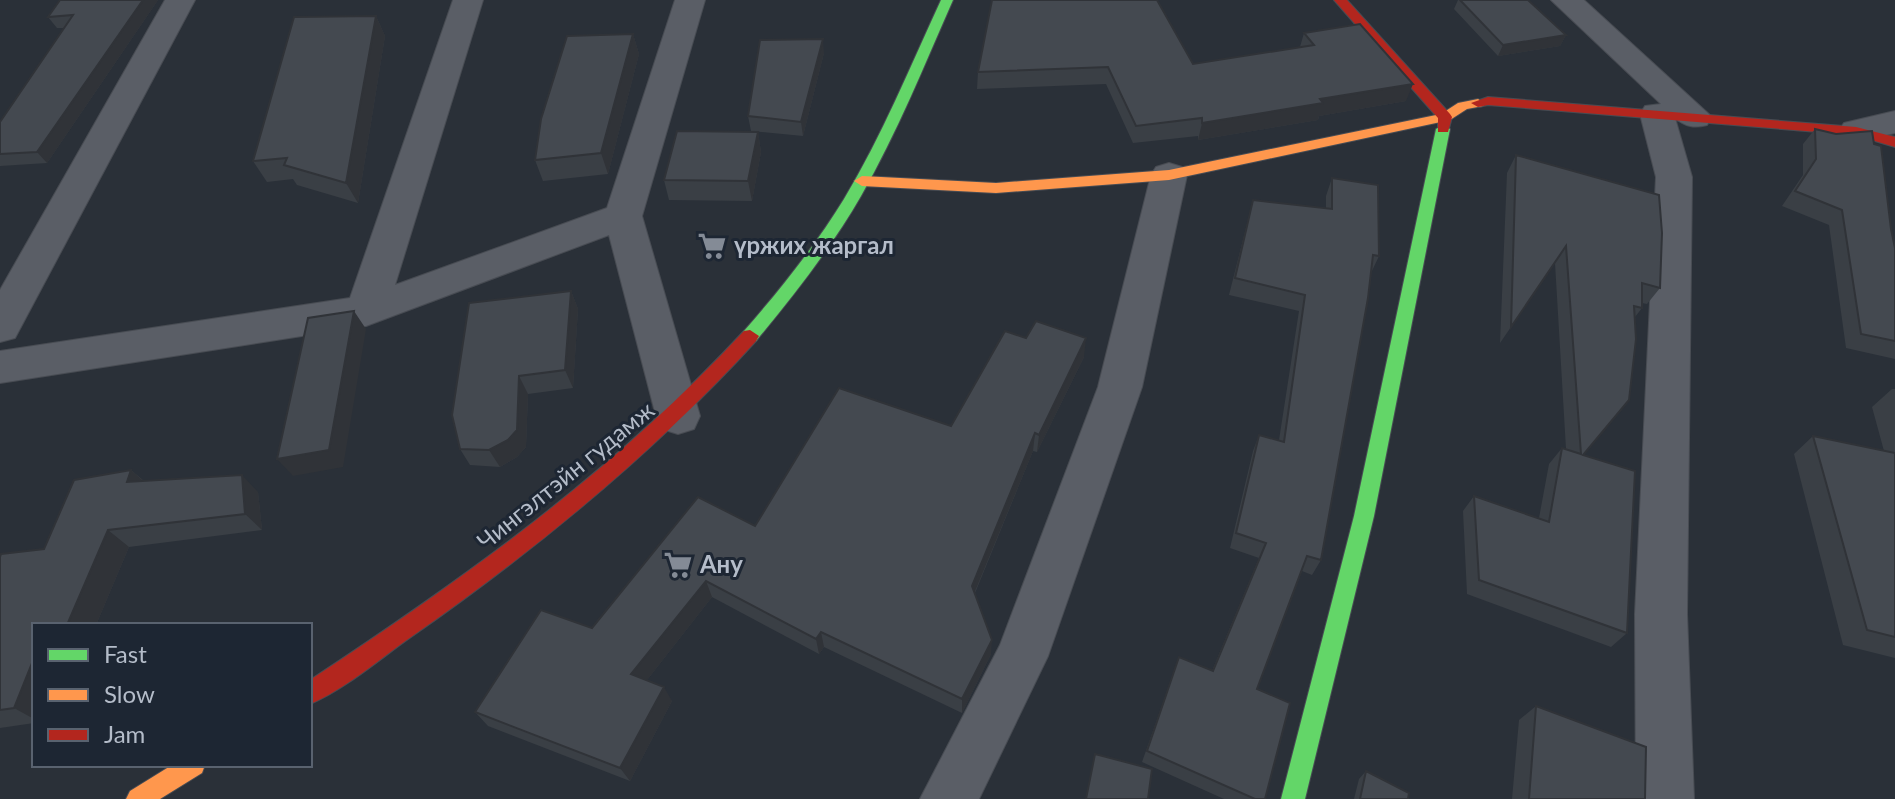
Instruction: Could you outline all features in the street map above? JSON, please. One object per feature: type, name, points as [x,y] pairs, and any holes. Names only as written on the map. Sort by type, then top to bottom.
[{"type":"street","points":[[0,327],[180,0]]},
{"type":"street","points":[[366,311],[468,0]]},
{"type":"street","points":[[678,416],[623,216],[690,0]]},
{"type":"street","name":"Чингэлтэйн гудамж","points":[[312,692],[551,525],[678,416],[745,344],[792,286],[862,181],[947,0]]},
{"type":"street","points":[[1340,0],[1445,117]]},
{"type":"street","points":[[1566,0],[1676,115],[1661,614],[1665,799]]},
{"type":"street","points":[[862,181],[996,188],[1169,175],[1445,117],[1463,106],[1488,101],[1856,131],[1895,142]]},
{"type":"street","points":[[1293,799],[1364,516],[1445,117]]},
{"type":"street","points":[[1856,131],[1895,122]]},
{"type":"street","points":[[949,799],[1022,656],[1120,387],[1169,175]]},
{"type":"street","points":[[0,367],[366,311],[623,216]]},
{"type":"street","points":[[138,799],[191,767]]},
{"type":"building","points":[[60,0],[143,0],[37,152],[0,154],[0,122],[73,15],[48,17]]},
{"type":"building","points":[[992,0],[1157,0],[1193,64],[1314,45],[1304,33],[1360,24],[1413,84],[1202,123],[1202,118],[1136,126],[1108,67],[978,72]]},
{"type":"building","points":[[1460,0],[1528,0],[1566,35],[1503,45]]},
{"type":"building","points":[[376,16],[346,183],[284,165],[287,158],[253,161],[294,17]]},
{"type":"building","points":[[633,34],[601,153],[535,160],[541,119],[567,36]]},
{"type":"building","points":[[823,39],[801,122],[748,116],[760,40]]},
{"type":"building","points":[[1815,129],[1836,134],[1872,131],[1874,144],[1881,146],[1895,248],[1895,341],[1861,334],[1842,210],[1795,191],[1816,159]]},
{"type":"building","points":[[677,131],[758,132],[748,181],[664,180]]},
{"type":"building","points":[[1516,155],[1659,195],[1662,233],[1660,288],[1642,283],[1642,308],[1634,306],[1636,339],[1629,400],[1583,455],[1635,471],[1627,633],[1479,580],[1474,496],[1549,522],[1562,448],[1581,454],[1566,246],[1511,327]]},
{"type":"building","points":[[1332,178],[1378,185],[1379,256],[1373,255],[1321,560],[1307,556],[1257,689],[1290,703],[1265,799],[1255,799],[1147,751],[1179,657],[1213,671],[1266,543],[1236,533],[1259,435],[1284,442],[1305,295],[1235,278],[1253,200],[1332,209]]},
{"type":"building","points":[[571,291],[565,370],[519,376],[517,430],[508,440],[489,450],[460,449],[452,415],[469,303]]},
{"type":"building","points":[[354,311],[329,450],[277,459],[308,318]]},
{"type":"building","points":[[1036,321],[1086,338],[1039,435],[1035,433],[972,586],[992,640],[962,699],[821,632],[816,639],[706,581],[631,674],[664,687],[620,768],[475,712],[541,610],[592,628],[698,497],[755,526],[839,388],[951,426],[1005,331],[1026,338]]},
{"type":"building","points":[[1813,436],[1895,453],[1895,637],[1867,630]]},
{"type":"building","points":[[131,470],[127,482],[242,475],[245,514],[108,530],[68,623],[32,623],[32,663],[14,708],[0,710],[0,557],[1,554],[44,549],[74,480]]},
{"type":"building","points":[[1536,706],[1646,747],[1645,799],[1529,799]]},
{"type":"building","points":[[1095,754],[1152,769],[1148,799],[1086,799]]},
{"type":"building","points":[[1366,771],[1409,793],[1408,799],[1360,799]]},
{"type":"traffic: fast","points":[[750,336],[804,269],[852,198],[890,125],[947,0]]},
{"type":"traffic: fast","points":[[1293,799],[1364,516],[1443,129]]},
{"type":"traffic: slow","points":[[862,181],[996,188],[1169,175],[1445,117],[1463,106],[1478,103]]},
{"type":"traffic: slow","points":[[138,799],[191,767]]},
{"type":"traffic: jam","points":[[1340,0],[1445,117],[1443,129]]},
{"type":"traffic: jam","points":[[1478,103],[1488,101],[1856,131],[1895,142]]},
{"type":"traffic: jam","points":[[312,692],[486,572],[598,485],[651,438],[750,336]]},
{"type":"place","name":"үржих жаргал","points":[[712,246]]},
{"type":"place","name":"Ану","points":[[678,565]]}]
